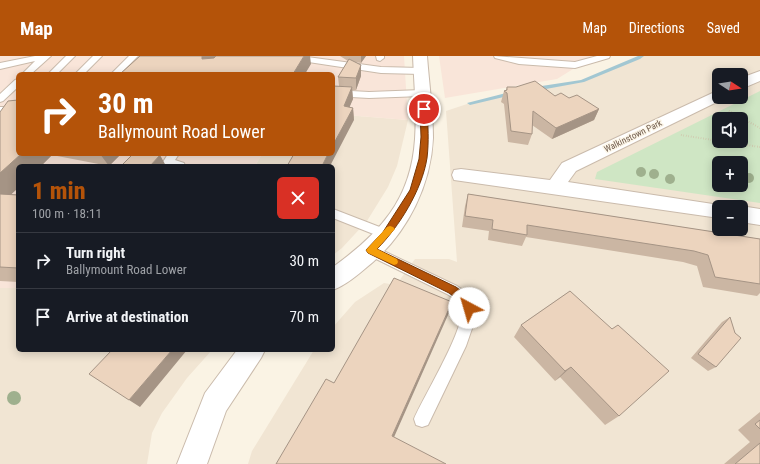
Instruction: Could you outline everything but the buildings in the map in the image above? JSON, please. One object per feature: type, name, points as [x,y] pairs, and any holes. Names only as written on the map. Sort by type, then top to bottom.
[{"type":"street","points":[[335,278],[371,250],[386,234],[414,190],[423,159],[424,137],[420,56]]},
{"type":"street","points":[[748,81],[760,75]]},
{"type":"street","name":"Walkinstown Park","points":[[555,187],[569,167],[712,98]]},
{"type":"street","points":[[461,175],[712,210]]},
{"type":"street","points":[[748,215],[760,217]]},
{"type":"street","points":[[192,464],[215,403],[251,352]]},
{"type":"lane","points":[[1,66],[46,56]]},
{"type":"lane","points":[[28,72],[46,56]]},
{"type":"lane","points":[[54,72],[72,56]]},
{"type":"lane","points":[[81,72],[98,56]]},
{"type":"lane","points":[[117,72],[134,56]]},
{"type":"lane","points":[[282,56],[381,70],[421,71]]},
{"type":"lane","points":[[498,56],[519,61],[575,65],[606,56]]},
{"type":"lane","points":[[0,99],[16,84]]},
{"type":"lane","points":[[335,93],[369,95],[422,93]]},
{"type":"lane","points":[[0,110],[16,108]]},
{"type":"lane","points":[[4,120],[16,108]]},
{"type":"lane","points":[[172,156],[168,162],[174,164]]},
{"type":"lane","points":[[335,214],[386,234]]},
{"type":"lane","points":[[371,250],[452,290],[464,299],[469,308],[464,333],[422,419]]},
{"type":"path","points":[[724,104],[760,128]]},
{"type":"path","points":[[657,125],[683,136],[712,140]]},
{"type":"path","points":[[748,144],[760,146]]},
{"type":"shaded area","points":[[0,56],[404,56],[408,120],[335,114],[335,72],[16,72],[16,156],[261,156],[256,164],[16,164],[16,288],[0,288]]},
{"type":"shaded area","points":[[439,56],[594,56],[557,79],[445,98]]},
{"type":"shaded area","points":[[641,56],[760,56],[760,464],[248,464],[252,451],[313,352],[335,352],[335,325],[355,302],[384,283],[396,285],[415,259],[449,259],[457,262],[446,111],[494,97],[582,81]]},
{"type":"shaded area","points":[[335,114],[408,120],[397,166],[388,187],[367,221],[335,253],[335,164],[256,164],[261,156],[335,156]]},
{"type":"shaded area","points":[[0,288],[16,288],[16,352],[210,352],[187,378],[162,413],[152,433],[147,464],[0,464]]},
{"type":"green space","points":[[760,91],[760,203],[748,201],[748,200],[595,179],[597,172],[712,115],[712,148],[748,148],[748,112],[718,112],[734,104],[748,104],[748,97]]},
{"type":"waterway","points":[[535,89],[582,81],[641,56]]},
{"type":"waterway","points":[[470,103],[514,93]]},
{"type":"slow traffic","points":[[390,229],[371,250],[394,262]]},
{"type":"route","points":[[424,109],[423,159],[414,190],[397,219],[386,234],[371,250],[452,290],[464,299],[469,308]]}]
